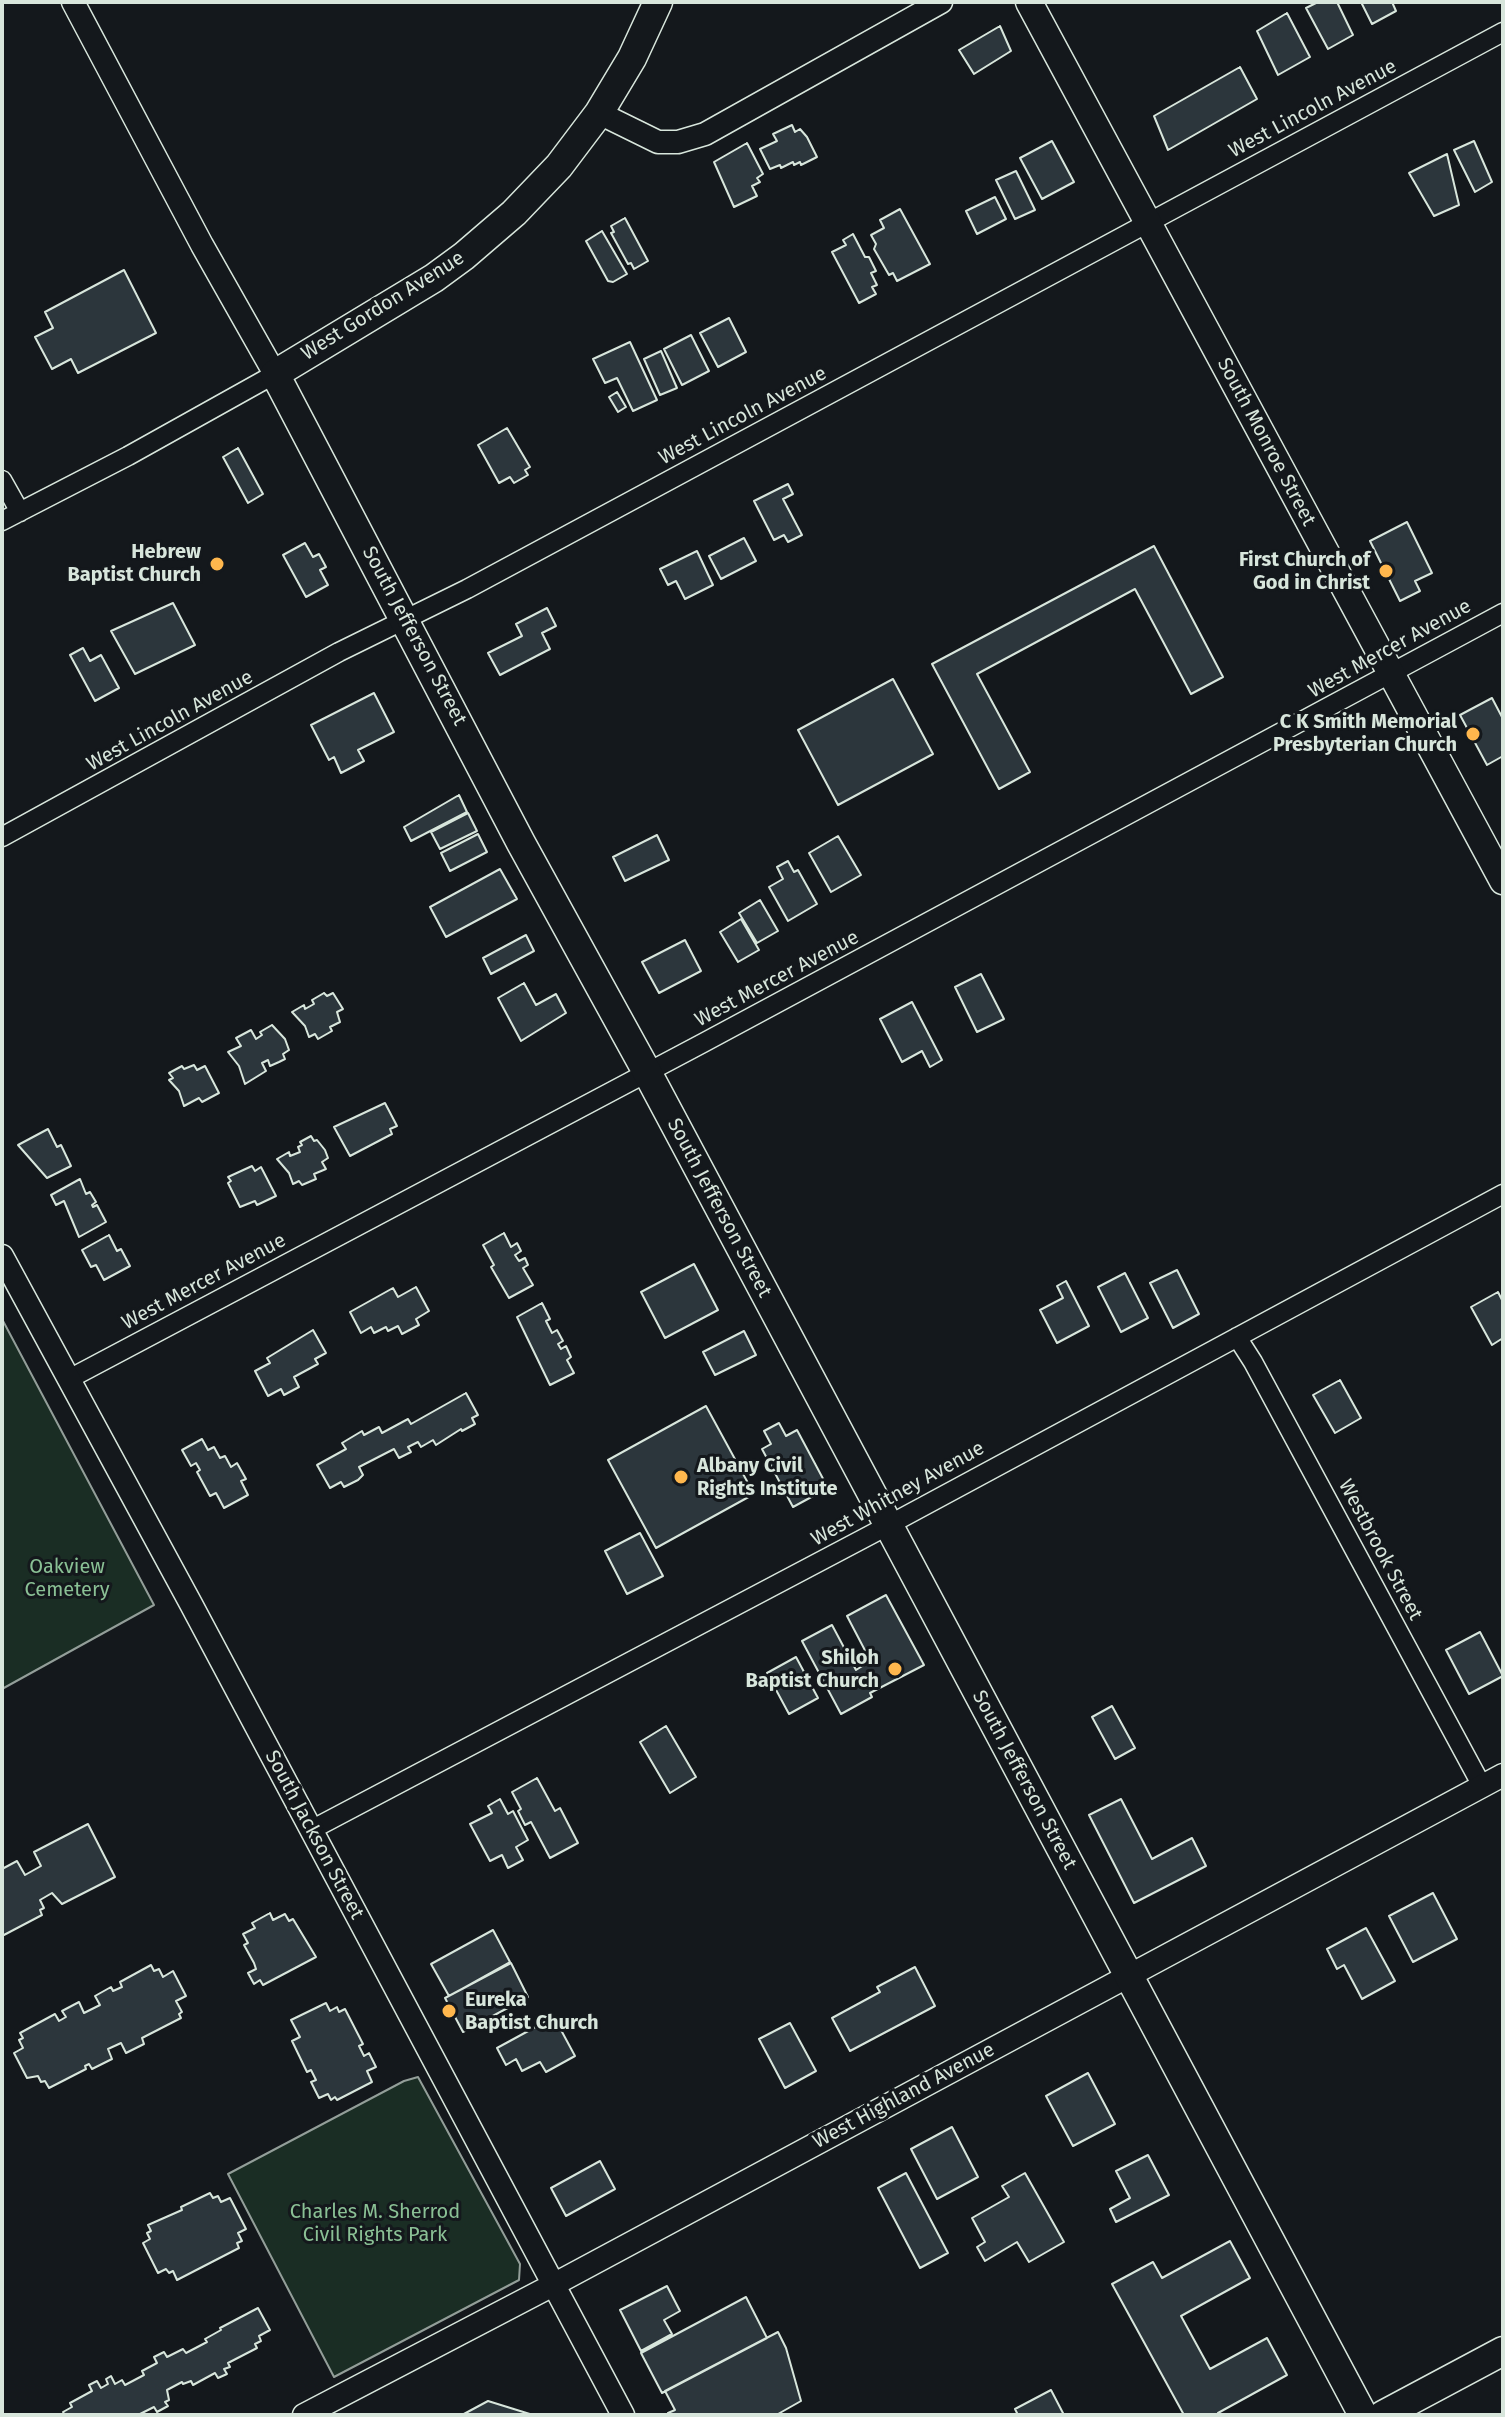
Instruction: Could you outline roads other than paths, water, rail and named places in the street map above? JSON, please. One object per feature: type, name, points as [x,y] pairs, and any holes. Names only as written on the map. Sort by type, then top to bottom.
[{"type":"main road","name":"West Gordon Avenue","points":[[275,374],[423,285],[464,256],[537,190],[599,113],[632,58],[658,2]]},
{"type":"main road","name":"South Monroe Street","points":[[1029,2],[1503,881]]},
{"type":"main road","name":"South Jefferson Street","points":[[275,374],[521,843],[647,1072],[1363,2415]]},
{"type":"main road","points":[[1383,2415],[1503,2351]]},
{"type":"street","name":"South Jefferson Street","points":[[73,2],[209,258],[275,374]]},
{"type":"street","points":[[599,113],[658,142],[678,142],[705,134],[941,2]]},
{"type":"street","name":"West Lincoln Avenue","points":[[2,837],[339,652],[406,621],[1149,225],[1177,207],[1503,32]]},
{"type":"street","name":"West Gordon Avenue","points":[[2,521],[128,456],[275,374]]},
{"type":"street","points":[[2,480],[20,512]]},
{"type":"street","name":"West Mercer Avenue","points":[[69,1379],[1503,613]]},
{"type":"street","name":"West Whitney Avenue","points":[[311,1830],[1503,1194]]},
{"type":"street","name":"South Jackson Street","points":[[2,1256],[623,2415]]},
{"type":"street","name":"Westbrook Street","points":[[1237,1337],[1482,1786]]},
{"type":"street","name":"West Highland Avenue","points":[[304,2415],[553,2285],[1503,1775]]},
{"type":"place","name":"Hebrew Baptist Church","points":[[217,564]]},
{"type":"place","name":"First Church of God in Christ","points":[[1386,571]]},
{"type":"place","name":"C K Smith Memorial Presbyterian Church","points":[[1473,734]]},
{"type":"place","name":"Albany Civil Rights Institute","points":[[681,1477]]},
{"type":"place","name":"Shiloh Baptist Church","points":[[895,1669]]},
{"type":"place","name":"Eureka Baptist Church","points":[[449,2011]]},
{"type":"park label","name":"Oakview Cemetery","points":[[67,1578]]},
{"type":"park label","name":"Charles M. Sherrod Civil Rights Park","points":[[375,2224]]}]
